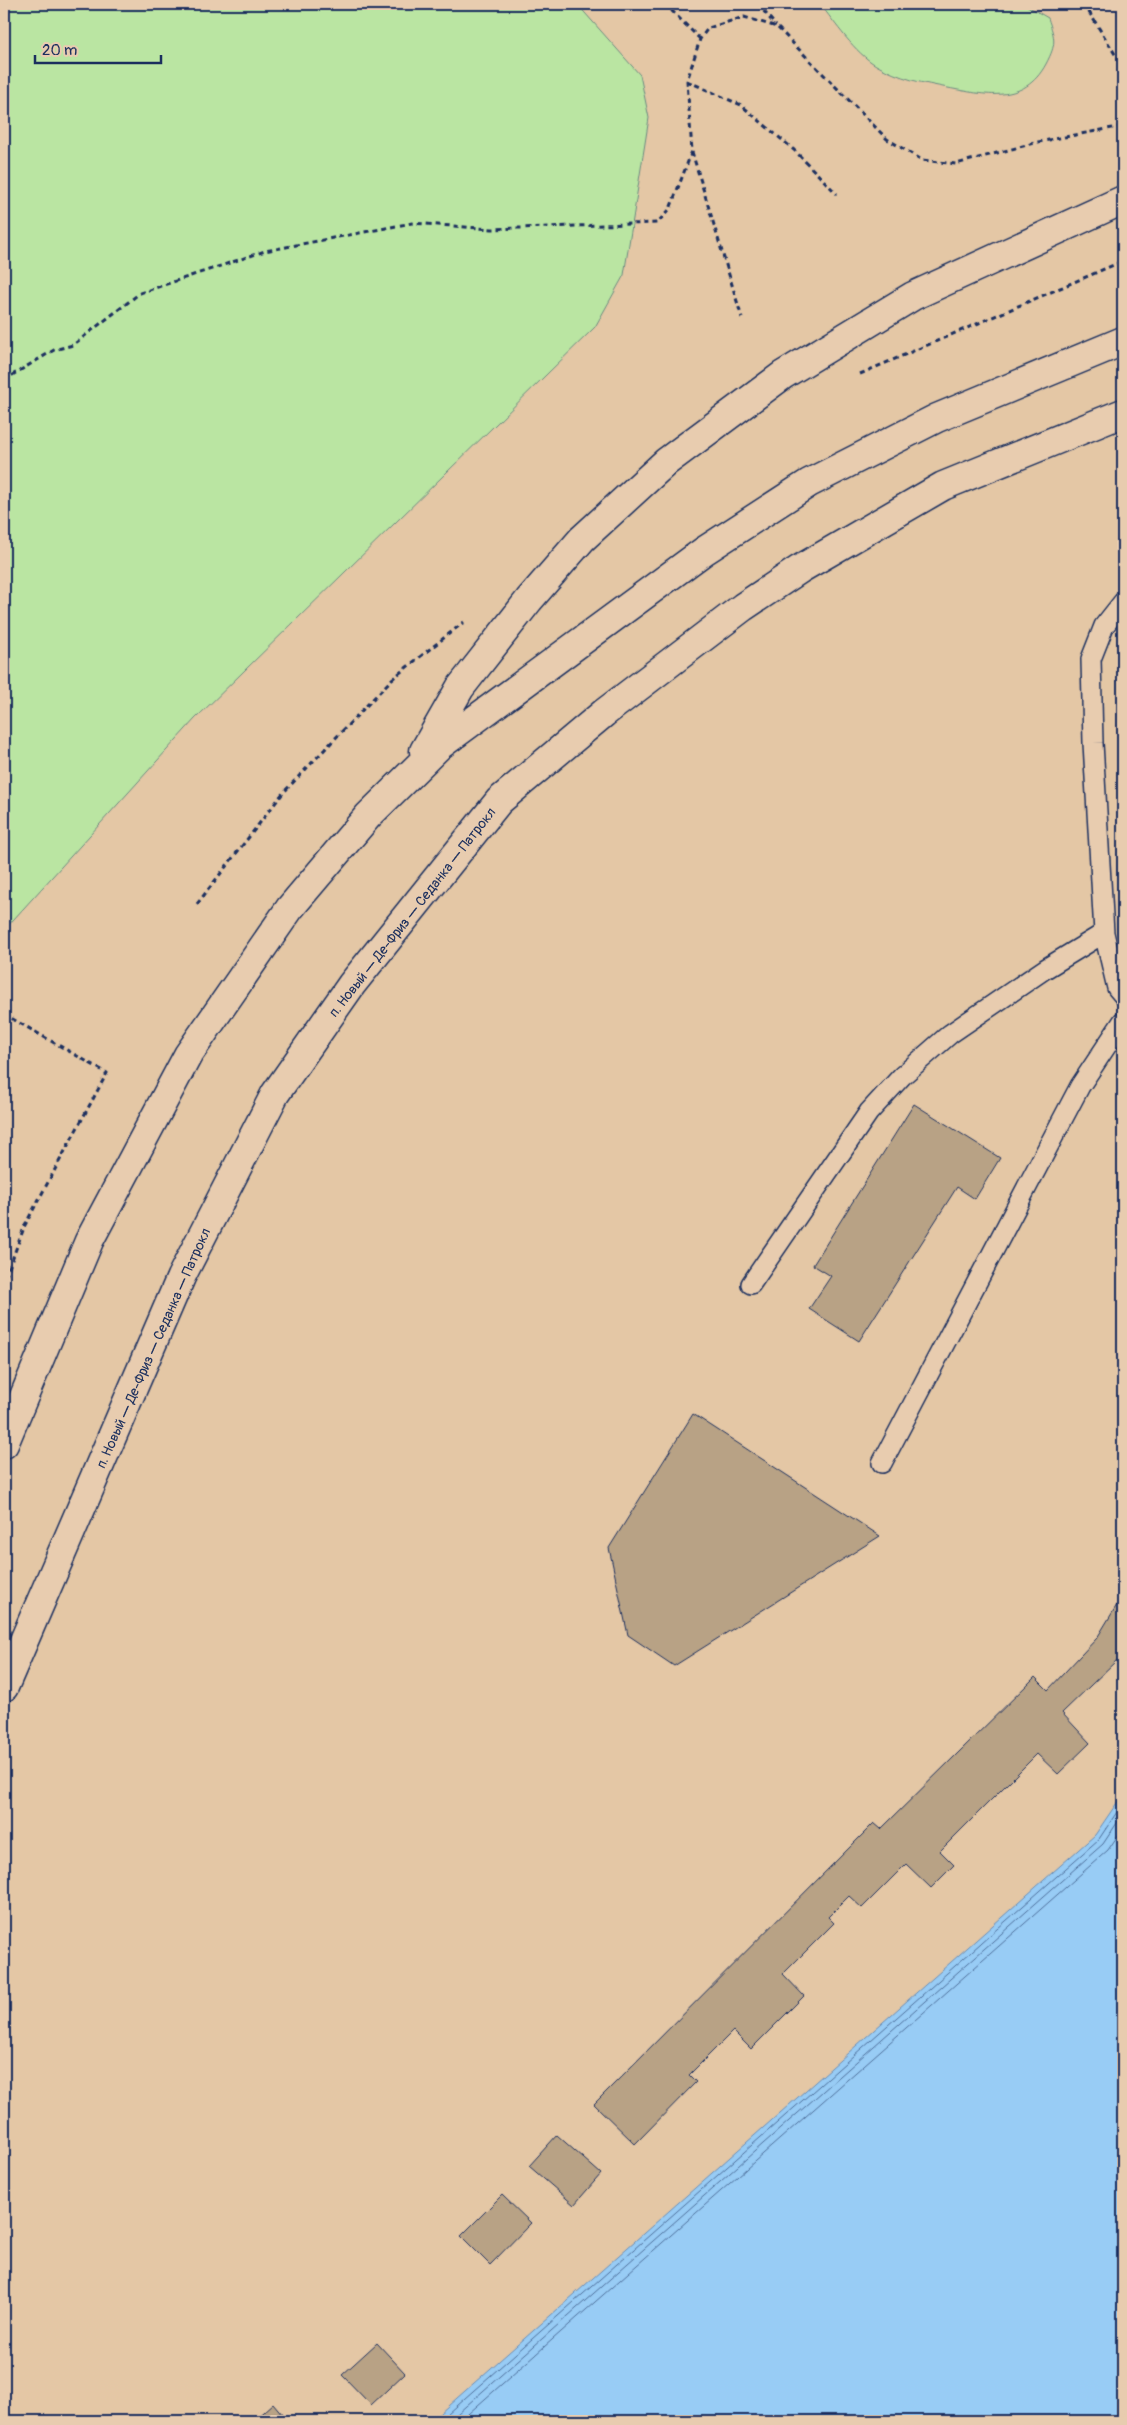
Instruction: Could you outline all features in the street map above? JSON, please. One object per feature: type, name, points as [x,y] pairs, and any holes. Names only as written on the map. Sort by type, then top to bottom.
[{"type":"highway","points":[[411,775],[460,688],[528,600],[582,539],[666,462],[783,375],[913,296],[1123,200]]},
{"type":"highway","points":[[4,1444],[89,1241],[188,1055],[290,908],[368,816],[439,746],[704,551],[809,483],[937,418],[1123,341]]},
{"type":"highway","name":"п. Новый — Де-Фриз — Седанка — Патрокл","points":[[4,1687],[181,1277],[274,1094],[352,984],[499,801],[604,714],[743,607],[800,569],[943,486],[1123,414]]},
{"type":"lane","points":[[1123,602],[1104,626],[1091,659],[1093,743],[1104,933],[1116,988],[1123,995]]},
{"type":"lane","points":[[751,1284],[869,1112],[902,1076],[950,1034],[1031,979],[1104,933]]},
{"type":"lane","points":[[882,1463],[1080,1086],[1123,1021]]},
{"type":"path","points":[[665,4],[700,39]]},
{"type":"path","points":[[758,4],[777,27],[888,139],[922,160],[956,164],[1038,142],[1123,126]]},
{"type":"path","points":[[1084,4],[1123,67]]},
{"type":"path","points":[[742,318],[692,151],[687,81],[700,39],[708,28],[744,17],[777,27]]},
{"type":"path","points":[[687,81],[742,105],[794,150],[837,194]]},
{"type":"path","points":[[4,380],[54,350],[73,345],[140,293],[265,251],[412,224],[492,229],[657,223],[670,209],[692,151]]},
{"type":"path","points":[[4,1014],[107,1073],[25,1225],[4,1281]]},
{"type":"green space","points":[[4,4],[577,4],[640,75],[649,118],[624,275],[595,327],[195,719],[4,930]]},
{"type":"green space","points":[[820,4],[1024,4],[1048,18],[1054,41],[1046,64],[1037,77],[1027,86],[1003,94],[962,91],[912,80],[876,65],[860,53]]},
{"type":"water","points":[[1123,1794],[1123,2421],[431,2421],[1095,1835]]},
{"type":"building","points":[[1120,667],[1123,667],[1123,706]]},
{"type":"building","points":[[914,1104],[1000,1158],[975,1199],[957,1187],[859,1341],[809,1309],[831,1276],[813,1265]]},
{"type":"building","points":[[693,1414],[880,1536],[674,1666],[628,1635],[609,1548]]},
{"type":"building","points":[[1123,1595],[1123,1663],[1118,1659],[1062,1713],[1090,1743],[1058,1774],[1037,1754],[940,1851],[954,1865],[931,1888],[906,1864],[862,1908],[849,1896],[828,1917],[834,1923],[783,1974],[804,1996],[751,2049],[733,2031],[689,2075],[696,2082],[635,2144],[594,2104],[874,1823],[881,1829],[1035,1677],[1048,1690],[1097,1638]]},
{"type":"building","points":[[557,2135],[601,2174],[574,2205],[529,2166]]},
{"type":"building","points":[[502,2195],[531,2223],[490,2265],[461,2236]]},
{"type":"building","points":[[377,2343],[405,2373],[371,2405],[342,2375]]},
{"type":"building","points":[[273,2403],[288,2421],[254,2420]]}]
